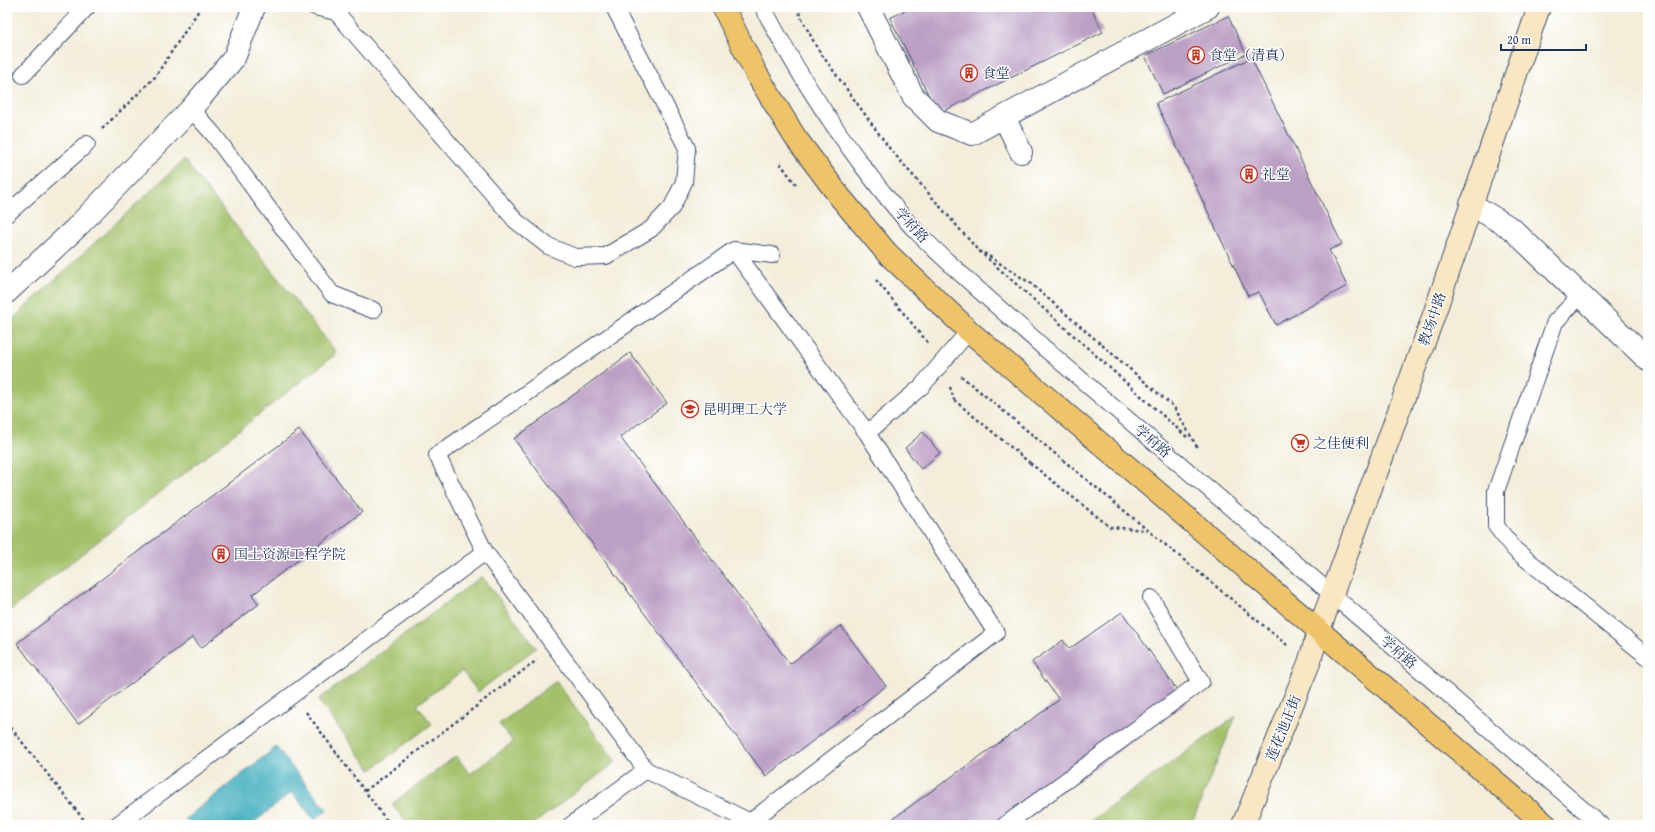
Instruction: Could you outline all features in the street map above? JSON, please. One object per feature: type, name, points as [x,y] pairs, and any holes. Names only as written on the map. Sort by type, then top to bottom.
[{"type":"main road","points":[[724,7],[756,73],[795,137],[840,197],[887,253],[969,330],[1546,825]]},
{"type":"main road","name":"教场中路","points":[[1319,630],[1431,323],[1540,7]]},
{"type":"main road","name":"莲花池正街","points":[[1243,825],[1310,663],[1319,630]]},
{"type":"street","points":[[7,292],[76,228],[192,109],[234,58],[254,7]]},
{"type":"street","points":[[868,7],[914,96],[938,121],[972,134],[1208,7]]},
{"type":"street","points":[[1004,117],[1021,152]]},
{"type":"street","points":[[1471,204],[1512,229],[1648,360]]},
{"type":"lane","points":[[24,75],[87,7]]},
{"type":"lane","points":[[315,7],[336,12],[516,221],[548,246],[575,256],[606,256],[651,229],[672,207],[684,182],[687,148],[614,7]]},
{"type":"lane","name":"学府路","points":[[762,7],[779,39],[816,100],[881,190],[916,231],[960,273],[1042,346],[1601,825]]},
{"type":"lane","points":[[192,109],[214,135],[332,294],[373,310]]},
{"type":"lane","points":[[7,214],[86,144]]},
{"type":"lane","points":[[734,250],[866,433],[996,633],[750,824],[646,770],[485,552],[437,455],[734,250],[772,254]]},
{"type":"lane","points":[[1581,295],[1554,322],[1496,491],[1496,526],[1515,550],[1648,657]]},
{"type":"lane","points":[[866,433],[921,387],[969,330]]},
{"type":"lane","points":[[116,825],[485,552]]},
{"type":"lane","points":[[1006,825],[1201,682],[1151,598]]},
{"type":"lane","points":[[571,825],[646,770]]},
{"type":"path","points":[[86,144],[155,77],[201,7]]},
{"type":"path","points":[[796,7],[817,48],[890,149],[977,249],[1203,452]]},
{"type":"path","points":[[977,249],[1030,283],[1174,407],[1197,447]]},
{"type":"path","points":[[954,400],[1110,527],[1148,530]]},
{"type":"path","points":[[365,791],[555,646]]},
{"type":"path","points":[[293,694],[390,825]]},
{"type":"path","points":[[7,723],[88,825]]},
{"type":"green space","points":[[184,160],[337,353],[7,613],[7,324]]},
{"type":"green space","points":[[482,576],[536,648],[478,692],[462,671],[417,705],[432,724],[371,770],[318,700]]},
{"type":"green space","points":[[556,681],[616,762],[532,825],[408,825],[392,804],[456,756],[470,774],[513,742],[499,724]]},
{"type":"green space","points":[[1236,716],[1191,825],[1085,825]]},
{"type":"water","points":[[276,747],[327,810],[314,820],[292,792],[251,825],[194,825],[185,819]]},
{"type":"building","name":"食堂","points":[[912,7],[1091,7],[1103,32],[938,114],[890,18]]},
{"type":"building","name":"食堂（清真）","points":[[1228,16],[1246,54],[1163,94],[1145,56]]},
{"type":"building","name":"礼堂","points":[[1251,58],[1342,244],[1329,250],[1347,286],[1276,325],[1259,292],[1248,296],[1156,103]]},
{"type":"building","points":[[630,353],[667,403],[620,437],[790,664],[841,626],[886,686],[766,776],[514,439]]},
{"type":"building","name":"国土资源工程学院","points":[[299,430],[362,512],[252,595],[259,604],[201,648],[193,637],[78,724],[17,643]]},
{"type":"building","points":[[923,432],[940,453],[921,469],[905,448]]},
{"type":"building","points":[[1122,612],[1186,703],[1015,825],[884,825],[1059,700],[1032,662],[1063,640],[1069,649]]},
{"type":"place","name":"食堂（清真）","points":[[1196,55]]},
{"type":"place","name":"食堂","points":[[969,73]]},
{"type":"place","name":"礼堂","points":[[1249,174]]},
{"type":"place","name":"昆明理工大学","points":[[690,409]]},
{"type":"place","name":"之佳便利","points":[[1300,443]]},
{"type":"place","name":"国土资源工程学院","points":[[221,554]]}]
